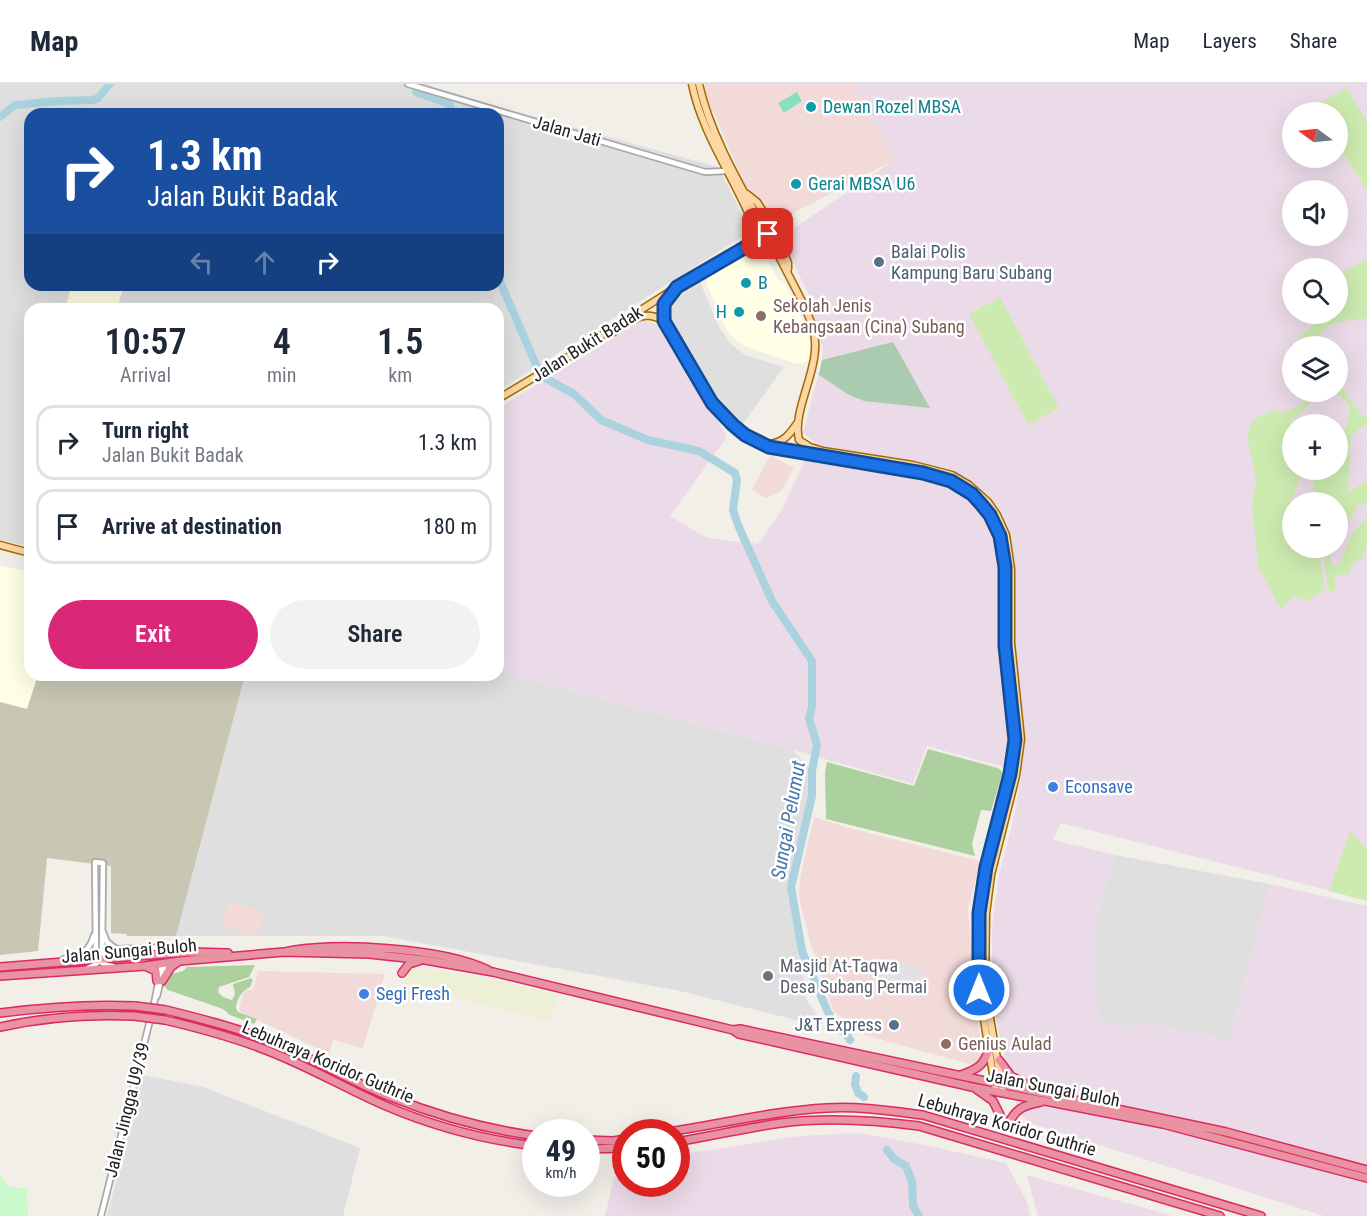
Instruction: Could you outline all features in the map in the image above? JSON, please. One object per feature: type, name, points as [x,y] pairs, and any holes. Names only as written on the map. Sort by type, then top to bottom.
[{"type":"highway","name":"Jalan Sungai Buloh","points":[[0,976],[145,966],[164,962],[299,949],[353,947],[408,951],[479,966],[493,972]]},
{"type":"highway","points":[[155,955],[164,962],[190,952]]},
{"type":"highway","name":"Jalan Sungai Buloh","points":[[0,967],[190,952],[261,954]]},
{"type":"highway","name":"Jalan Sungai Buloh","points":[[284,952],[386,955],[493,972],[733,1030],[739,1034],[972,1087],[1034,1090],[1226,1132],[1367,1170]]},
{"type":"highway","points":[[386,955],[398,962],[402,973],[409,964],[425,960]]},
{"type":"highway","points":[[145,966],[153,968],[160,981],[171,967],[180,961]]},
{"type":"highway","name":"Lebuhraya Koridor Guthrie","points":[[0,1013],[53,1006],[95,1004],[166,1010],[226,1025],[283,1046],[389,1096],[440,1116],[494,1130],[522,1134]]},
{"type":"highway","name":"Lebuhraya Koridor Guthrie","points":[[0,1027],[55,1017],[90,1014],[165,1020],[224,1034],[256,1046],[387,1106],[452,1129],[522,1144]]},
{"type":"highway","name":"Jalan Sungai Buloh","points":[[733,1030],[740,1029],[961,1075],[1044,1101],[1163,1124],[1367,1178]]},
{"type":"highway","points":[[961,1075],[978,1069],[989,1049]]},
{"type":"highway","points":[[999,1060],[1011,1076],[1034,1090]]},
{"type":"highway","points":[[972,1087],[993,1101],[1007,1124],[1021,1107],[1044,1101]]},
{"type":"highway","name":"Lebuhraya Koridor Guthrie","points":[[690,1128],[778,1112],[828,1108],[875,1109],[923,1114],[1261,1216]]},
{"type":"highway","name":"Lebuhraya Koridor Guthrie","points":[[690,1139],[781,1123],[835,1119],[919,1126],[1220,1216]]},
{"type":"main road","points":[[692,84],[694,97],[751,218],[754,230],[749,240],[737,253]]},
{"type":"main road","points":[[699,84],[717,136],[776,248],[814,330],[813,367],[799,421],[799,440],[810,447],[839,454],[913,465],[959,479],[979,492],[988,502],[1006,535],[1011,569],[1011,643],[1021,739],[1016,776],[991,875],[986,914],[985,990],[999,1060],[999,1087]]},
{"type":"main road","points":[[745,191],[757,202],[768,219],[788,224],[779,240],[788,263],[787,272]]},
{"type":"main road","name":"Jalan Bukit Badak","points":[[504,395],[598,339],[677,287],[768,234]]},
{"type":"main road","points":[[754,242],[776,248]]},
{"type":"main road","points":[[664,321],[664,304],[677,287]]},
{"type":"main road","points":[[598,339],[604,338],[643,315],[652,314],[664,321],[717,408],[745,435],[782,450],[923,473],[951,481],[972,494],[990,515],[1000,536],[1005,567],[1005,646],[1015,740],[1010,774],[986,867],[979,913],[979,990],[989,1049],[999,1087]]},
{"type":"main road","points":[[764,444],[774,444],[787,437],[799,421]]},
{"type":"main road","points":[[0,545],[24,551]]},
{"type":"street","name":"Jalan Jati","points":[[408,84],[491,108]]},
{"type":"street","name":"Jalan Jati","points":[[504,112],[712,172],[727,171]]},
{"type":"street","points":[[712,172],[723,162]]},
{"type":"street","points":[[95,862],[103,863],[99,960],[96,930],[95,862]]},
{"type":"street","points":[[41,964],[81,955],[92,944],[96,930]]},
{"type":"street","points":[[102,930],[107,942],[116,950],[172,947],[219,953]]},
{"type":"street","points":[[99,960],[108,966],[128,967]]},
{"type":"street","points":[[81,971],[99,960]]},
{"type":"street","name":"Jalan Jingga U9/39","points":[[101,1216],[164,962]]},
{"type":"shaded area","points":[[0,84],[425,84],[503,108],[24,108],[24,291],[504,291],[504,108],[718,167],[748,225],[745,235],[504,387],[504,303],[24,303],[24,546],[0,540]]},
{"type":"shaded area","points":[[705,84],[854,84],[896,159],[786,217],[772,215],[760,205],[745,185],[706,96]]},
{"type":"shaded area","points":[[854,84],[1367,84],[1367,900],[1061,823],[1053,840],[1115,855],[1095,921],[1093,983],[1100,1021],[1125,1028],[1151,1024],[1229,1039],[1270,884],[1367,906],[1367,1216],[1324,1216],[1027,1122],[1016,1104],[992,997],[992,927],[999,875],[1015,812],[1022,772],[927,746],[913,784],[504,673],[504,404],[642,321],[651,322],[662,329],[667,326],[727,437],[670,516],[707,538],[758,544],[780,513],[814,442],[803,433],[823,349],[812,314],[815,307],[783,243],[787,233],[896,159]]},
{"type":"shaded area","name":"Sekolah Jenis Kebangsaan (Cina) Subang","points":[[761,246],[778,280],[783,281],[807,331],[810,359],[807,362],[797,364],[747,347],[737,341],[727,331],[706,283],[708,278]]},
{"type":"shaded area","points":[[700,282],[720,329],[730,343],[745,355],[784,367],[742,425],[723,409],[668,315],[670,302]]},
{"type":"shaded area","points":[[70,291],[122,291],[119,303],[67,303]]},
{"type":"shaded area","points":[[893,342],[930,408],[864,401],[849,395],[819,375],[822,360]]},
{"type":"shaded area","points":[[770,455],[794,468],[782,490],[766,498],[752,490]]},
{"type":"shaded area","points":[[0,566],[24,570],[24,681],[36,681],[27,709],[0,702]]},
{"type":"shaded area","points":[[504,673],[793,750],[812,771],[807,814],[793,877],[806,999],[823,1024],[800,1021],[680,991],[383,936],[176,936],[243,681],[504,681]]},
{"type":"shaded area","points":[[36,681],[243,681],[176,936],[127,936],[111,933],[111,866],[47,858],[38,951],[0,955],[0,702],[27,709]]},
{"type":"shaded area","points":[[814,817],[980,861],[968,910],[982,1059],[972,1065],[865,1035],[834,1012],[810,941],[799,897],[800,879]]},
{"type":"shaded area","points":[[1115,855],[1270,884],[1229,1040],[1151,1024],[1125,1028],[1100,1022],[1093,983],[1095,921]]},
{"type":"shaded area","points":[[229,902],[264,911],[257,937],[222,927]]},
{"type":"shaded area","points":[[890,960],[919,967],[922,971],[924,992],[888,986],[885,981]]},
{"type":"shaded area","points":[[410,967],[478,976],[560,995],[549,1022],[403,983]]},
{"type":"shaded area","points":[[258,971],[385,974],[363,1048],[333,1040],[329,1054],[239,1011],[243,994],[246,990],[253,990]]},
{"type":"shaded area","points":[[143,1075],[203,1087],[360,1148],[343,1216],[107,1216]]},
{"type":"shaded area","points":[[858,1133],[1006,1163],[1027,1202],[1030,1216],[605,1216],[612,1186],[612,1197],[690,1197],[690,1153],[800,1136]]},
{"type":"shaded area","points":[[1027,1175],[1173,1216],[1038,1216]]},
{"type":"green space","points":[[1346,87],[1367,121],[1367,191],[1348,161],[1348,102],[1322,102]]},
{"type":"green space","points":[[797,92],[802,101],[784,113],[778,103]]},
{"type":"green space","points":[[1367,259],[1367,318],[1348,321],[1348,269]]},
{"type":"green space","points":[[1000,297],[1059,408],[1028,425],[969,314]]},
{"type":"green space","points":[[1314,324],[1333,324],[1320,336],[1302,335]]},
{"type":"green space","points":[[1348,396],[1364,417],[1367,416],[1367,423],[1351,436],[1348,492],[1314,492],[1314,480],[1348,480],[1350,405],[1347,402]]},
{"type":"green space","points":[[1303,402],[1311,402],[1300,414],[1282,414],[1282,480],[1299,480],[1295,492],[1282,492],[1282,558],[1320,558],[1325,590],[1307,601],[1295,596],[1281,609],[1258,567],[1252,506],[1256,480],[1247,435],[1251,424],[1258,417],[1274,409],[1281,413]]},
{"type":"green space","points":[[1367,481],[1367,504],[1357,506],[1348,522],[1348,492]]},
{"type":"green space","points":[[1367,518],[1367,544],[1362,559],[1351,564],[1350,574],[1335,576],[1335,592],[1328,590],[1323,558],[1331,558],[1332,566],[1340,564],[1342,558],[1348,558],[1348,543],[1351,535]]},
{"type":"green space","points":[[928,749],[998,768],[1003,772],[991,811],[981,810],[972,844],[975,856],[826,819],[825,773],[827,762],[914,786]]},
{"type":"green space","points":[[1350,831],[1367,849],[1367,901],[1329,891]]},
{"type":"green space","points":[[255,965],[249,977],[219,987],[218,992],[223,997],[232,1000],[235,994],[233,984],[251,978],[253,980],[250,987],[240,996],[236,1008],[238,1012],[257,1019],[254,1024],[230,1015],[223,1009],[168,990],[164,986],[168,975],[183,971],[187,967]]},
{"type":"green space","points":[[0,1174],[9,1187],[27,1188],[28,1216],[0,1216]]},
{"type":"waterway","points":[[0,117],[15,105],[93,100],[98,98],[110,84]]},
{"type":"waterway","name":"Sungai Pelumut","points":[[417,84],[416,92],[449,104],[451,108]]},
{"type":"waterway","name":"Sungai Pelumut","points":[[504,291],[538,369],[545,378],[574,394],[601,420],[648,440],[699,451],[735,473],[737,480],[733,510],[738,525],[772,601],[812,661],[812,707],[809,718],[817,745],[812,771],[812,796],[791,887],[802,951],[835,1025],[850,1040]]},
{"type":"waterway","name":"Sungai Pelumut","points":[[856,1076],[855,1084],[858,1093],[864,1097]]},
{"type":"waterway","name":"Sungai Pelumut","points":[[887,1150],[894,1159],[906,1166],[912,1182],[913,1206],[919,1216]]},
{"type":"place","name":"Dewan Rozel MBSA","points":[[811,107]]},
{"type":"place","name":"Gerai MBSA U6","points":[[796,184]]},
{"type":"place","name":"Balai Polis Kampung Baru Subang","points":[[879,262]]},
{"type":"place","name":"B","points":[[746,283]]},
{"type":"place","name":"H","points":[[739,312]]},
{"type":"place","name":"Sekolah Jenis Kebangsaan (Cina) Subang","points":[[761,316]]},
{"type":"place","name":"Econsave","points":[[1053,787]]},
{"type":"place","name":"Masjid At-Taqwa Desa Subang Permai","points":[[768,976]]},
{"type":"place","name":"Segi Fresh","points":[[364,994]]},
{"type":"place","name":"J&T Express","points":[[894,1025]]},
{"type":"place","name":"Genius Aulad","points":[[946,1044]]},
{"type":"route","points":[[768,234],[677,287],[664,304],[664,321],[712,403],[745,435],[769,447],[923,473],[951,481],[972,494],[981,504],[990,515],[1000,536],[1005,567],[1005,646],[1015,740],[1010,774],[986,867],[979,913],[979,990]]}]
